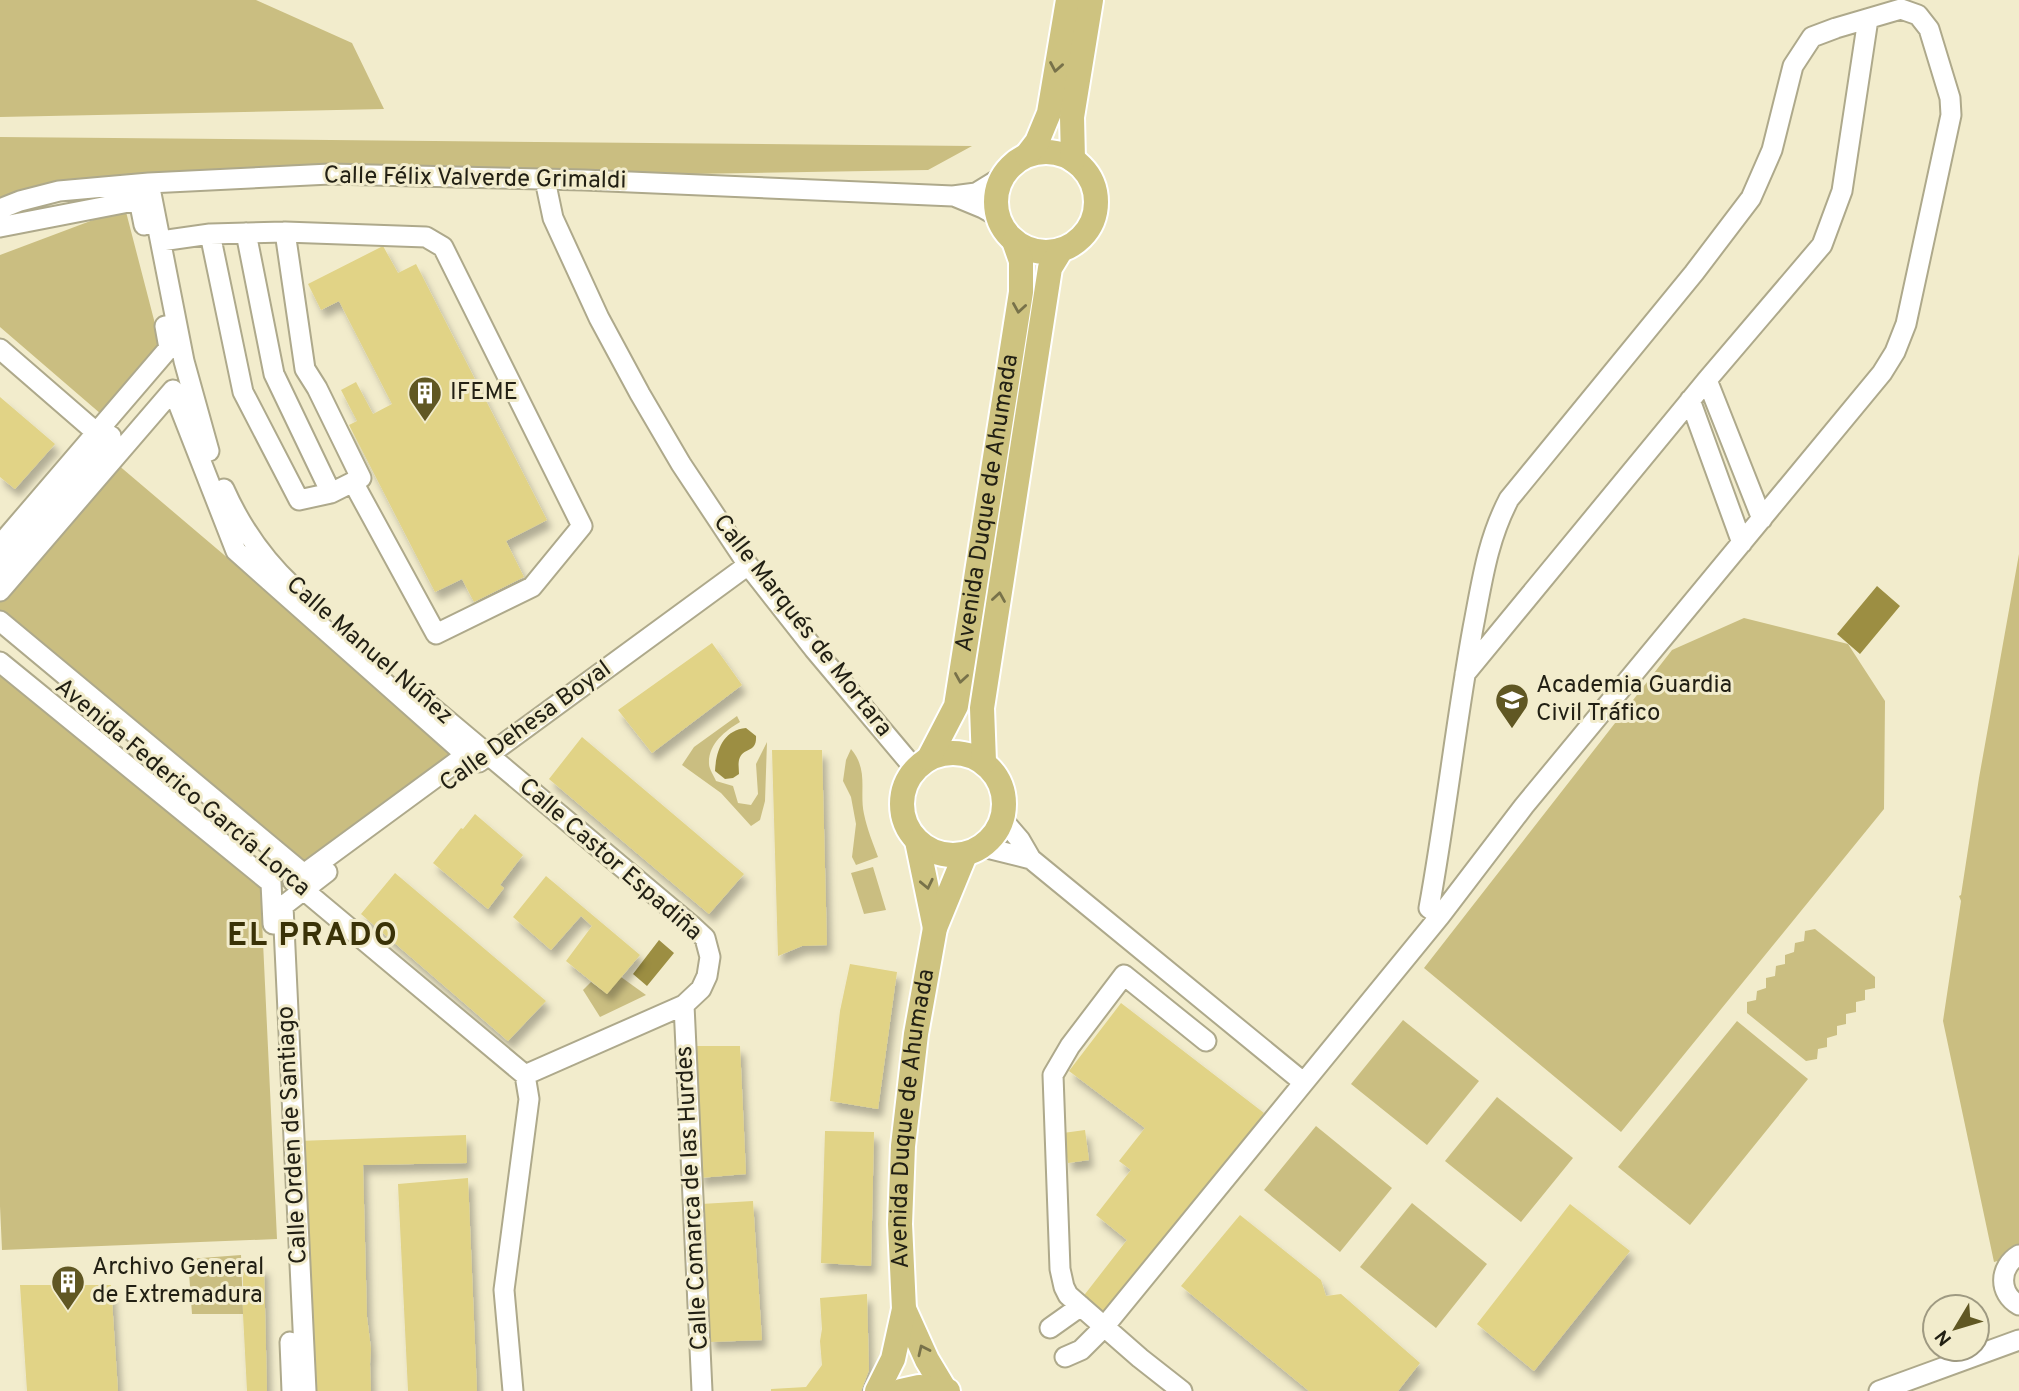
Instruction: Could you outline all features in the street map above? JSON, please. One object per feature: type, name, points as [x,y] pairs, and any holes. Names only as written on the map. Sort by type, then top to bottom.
[{"type":"main road","points":[[1027,155],[1051,152],[1073,160],[1088,175],[1093,185],[1096,207],[1089,227],[1082,237],[1061,250],[1046,253],[1034,251],[1014,241],[997,216],[995,203],[1002,177],[1015,162],[1027,155],[1037,142],[1049,113],[1068,0]]},
{"type":"main road","points":[[1073,160],[1073,117],[1091,0]]},
{"type":"main road","name":"Avenida Duque de Ahumada","points":[[922,764],[956,706],[1021,292],[1021,261],[1014,241]]},
{"type":"main road","name":"Avenida Duque de Ahumada","points":[[984,762],[982,708],[1048,278],[1050,268],[1061,250]]},
{"type":"main road","points":[[950,752],[968,754],[984,762],[997,776],[1004,792],[1005,811],[997,833],[974,851],[947,856],[932,852],[917,841],[906,826],[902,808],[905,787],[922,764],[950,752]]},
{"type":"main road","name":"Avenida Duque de Ahumada","points":[[917,841],[935,928]]},
{"type":"main road","name":"Avenida Duque de Ahumada","points":[[877,1391],[893,1359],[904,1309],[900,1224],[903,1146],[916,1034],[935,928],[974,851]]},
{"type":"main road","name":"Avenida Duque de Ahumada","points":[[904,1309],[927,1360],[946,1390]]},
{"type":"main road","points":[[901,1391],[919,1387],[946,1390]]},
{"type":"street","points":[[1065,1357],[1081,1349],[1104,1327],[1440,916],[1524,806],[1882,373],[1895,352],[1906,324],[1951,115],[1950,98],[1929,29],[1918,15],[1901,9],[1812,37],[1793,66],[1772,150],[1751,198],[1694,273],[1508,499],[1488,551],[1464,676],[1429,908],[1440,916]]},
{"type":"street","points":[[1464,676],[1690,400],[1822,245],[1842,191],[1868,19]]},
{"type":"street","name":"Calle Félix Valverde Grimaldi","points":[[0,209],[60,191],[149,183],[330,174],[953,196],[976,193],[1002,177]]},
{"type":"street","name":"Calle Marqués de Mortara","points":[[545,180],[553,218],[599,318],[681,464],[748,565],[814,649],[922,764]]},
{"type":"street","name":"Calle Manuel Núñez","points":[[149,183],[184,361],[204,436],[233,508],[258,548],[316,610],[489,755]]},
{"type":"street","name":"Calle Félix Valverde Grimaldi","points":[[953,196],[997,216]]},
{"type":"street","points":[[0,227],[139,200],[169,348],[108,442],[0,591]]},
{"type":"street","points":[[161,241],[210,234],[285,232],[426,237],[443,247],[582,526],[532,587],[436,634],[353,482]]},
{"type":"street","points":[[210,234],[243,392],[299,500],[331,493],[361,478],[317,388],[304,369],[285,232]]},
{"type":"street","points":[[246,233],[274,374],[331,493]]},
{"type":"street","points":[[0,349],[108,442]]},
{"type":"street","points":[[0,569],[166,372],[184,361]]},
{"type":"street","points":[[1707,380],[1762,519]]},
{"type":"street","points":[[0,545],[108,442],[173,390],[236,551],[466,755],[304,874],[0,621]]},
{"type":"street","points":[[1690,400],[1742,544]]},
{"type":"street","name":"Calle Dehesa Boyal","points":[[303,889],[748,565]]},
{"type":"street","name":"Avenida Federico García Lorca","points":[[0,636],[526,1075]]},
{"type":"street","points":[[0,662],[271,883],[292,1391]]},
{"type":"street","name":"Calle Castor Espadiña","points":[[489,755],[691,925],[705,938],[710,957],[701,989],[684,1005],[526,1075]]},
{"type":"street","points":[[1002,819],[1020,840],[1031,859],[1303,1082]]},
{"type":"street","points":[[974,851],[1031,859]]},
{"type":"street","name":"Calle Orden de Santiago","points":[[303,889],[283,906],[283,923],[306,1391]]},
{"type":"street","points":[[1182,1391],[1104,1327],[1068,1295],[1063,1287],[1060,1269],[1053,1075],[1070,1046],[1124,975],[1206,1041]]},
{"type":"street","name":"Calle Comarca de las Hurdes","points":[[684,1005],[702,1391]]},
{"type":"street","points":[[513,1391],[504,1290],[529,1099],[526,1075]]},
{"type":"street","points":[[2019,1255],[2010,1261],[2003,1278],[2007,1295],[2019,1305]]},
{"type":"street","points":[[1050,1328],[1081,1306]]},
{"type":"street","points":[[1879,1391],[2019,1340]]},
{"type":"shaded area","points":[[0,0],[256,0],[352,43],[384,109],[0,117]]},
{"type":"shaded area","points":[[0,137],[972,146],[928,170],[37,185],[0,200]]},
{"type":"shaded area","points":[[125,208],[160,343],[101,414],[0,327],[0,255]]},
{"type":"shaded area","points":[[117,464],[455,751],[300,865],[0,611],[0,595]]},
{"type":"shaded area","points":[[2019,554],[2019,1255],[1994,1262],[1943,1021],[1961,901],[1959,896]]},
{"type":"shaded area","points":[[1877,586],[1900,606],[1860,654],[1837,634]]},
{"type":"shaded area","points":[[1744,618],[1848,644],[1885,701],[1884,809],[1621,1132],[1424,968],[1672,650]]},
{"type":"shaded area","points":[[0,673],[260,878],[277,1239],[2,1250]]},
{"type":"shaded area","points":[[737,716],[740,722],[714,744],[709,766],[716,781],[733,786],[738,803],[751,805],[758,794],[756,764],[767,742],[765,801],[760,820],[751,826],[721,793],[682,765],[694,747]]},
{"type":"shaded area","points":[[746,728],[756,736],[756,742],[741,756],[739,774],[725,779],[715,771],[719,749],[726,737]]},
{"type":"shaded area","points":[[851,749],[857,757],[862,773],[864,814],[878,857],[856,865],[852,857],[856,824],[851,797],[843,781],[846,760]]},
{"type":"shaded area","points":[[873,867],[886,910],[864,914],[851,873]]},
{"type":"shaded area","points":[[1815,929],[1875,977],[1875,988],[1865,990],[1865,1000],[1856,1002],[1856,1012],[1846,1014],[1846,1024],[1837,1026],[1837,1035],[1827,1038],[1827,1047],[1818,1049],[1817,1059],[1806,1061],[1747,1013],[1747,1002],[1756,1000],[1757,991],[1766,988],[1766,978],[1775,976],[1776,966],[1785,964],[1785,955],[1794,952],[1795,943],[1804,941],[1805,931]]},
{"type":"shaded area","points":[[659,940],[674,953],[647,986],[633,974]]},
{"type":"shaded area","points":[[621,977],[646,995],[600,1017],[583,990],[591,982],[607,994]]},
{"type":"shaded area","points":[[1403,1020],[1479,1081],[1427,1145],[1351,1084]]},
{"type":"shaded area","points":[[1737,1021],[1808,1079],[1690,1225],[1618,1167]]},
{"type":"shaded area","points":[[1497,1097],[1573,1158],[1521,1222],[1445,1161]]},
{"type":"shaded area","points":[[1316,1126],[1392,1188],[1340,1252],[1264,1190]]},
{"type":"shaded area","points":[[1412,1203],[1487,1264],[1436,1328],[1360,1267]]},
{"type":"shaded area","points":[[241,1255],[243,1314],[192,1314],[188,1259]]},
{"type":"building","name":"IFEME","points":[[383,246],[398,273],[416,264],[547,520],[506,541],[524,577],[474,602],[462,579],[435,592],[349,425],[357,421],[341,390],[356,382],[373,414],[392,404],[339,301],[321,310],[308,284]]},
{"type":"building","points":[[0,397],[55,444],[15,489],[0,477]]},
{"type":"building","points":[[712,643],[742,685],[652,753],[618,710]]},
{"type":"building","points":[[582,737],[744,874],[709,914],[549,779]]},
{"type":"building","points":[[772,750],[822,750],[827,945],[802,946],[778,956]]},
{"type":"building","points":[[475,814],[523,855],[500,885],[504,888],[488,909],[433,863]]},
{"type":"building","points":[[395,873],[546,1001],[508,1041],[361,914]]},
{"type":"building","points":[[546,876],[640,955],[607,994],[566,961],[592,926],[581,916],[551,950],[513,917]]},
{"type":"building","points":[[850,964],[897,972],[878,1109],[830,1101],[840,1011]]},
{"type":"building","points":[[1121,1003],[1264,1113],[1105,1316],[1082,1298],[1127,1240],[1096,1215],[1131,1170],[1119,1161],[1145,1128],[1069,1071]]},
{"type":"building","points":[[693,1046],[740,1046],[746,1174],[699,1178]]},
{"type":"building","points":[[1085,1130],[1089,1160],[1068,1163],[1063,1133]]},
{"type":"building","points":[[825,1131],[874,1132],[871,1266],[821,1263]]},
{"type":"building","points":[[466,1135],[467,1163],[363,1165],[371,1391],[310,1391],[298,1141]]},
{"type":"building","points":[[468,1178],[477,1391],[408,1391],[398,1184]]},
{"type":"building","points":[[753,1201],[762,1340],[710,1342],[701,1204]]},
{"type":"building","points":[[1570,1204],[1630,1251],[1534,1371],[1477,1324]]},
{"type":"building","points":[[1240,1215],[1321,1280],[1326,1296],[1341,1294],[1420,1363],[1398,1391],[1309,1391],[1181,1286]]},
{"type":"building","points":[[243,1265],[264,1266],[267,1391],[247,1391]]},
{"type":"building","name":"Archivo General de Extremadura","points":[[20,1285],[111,1285],[118,1391],[27,1391]]},
{"type":"building","points":[[867,1294],[869,1370],[861,1391],[771,1391],[806,1387],[822,1365],[820,1298]]},
{"type":"place","name":"IFEME","points":[[425,423]]},
{"type":"place","name":"Academia Guardia Civil Tráfico","points":[[1512,730]]},
{"type":"place","name":"Archivo General de Extremadura","points":[[68,1312]]},
{"type":"district","name":"EL PRADO","points":[[313,937]]}]
